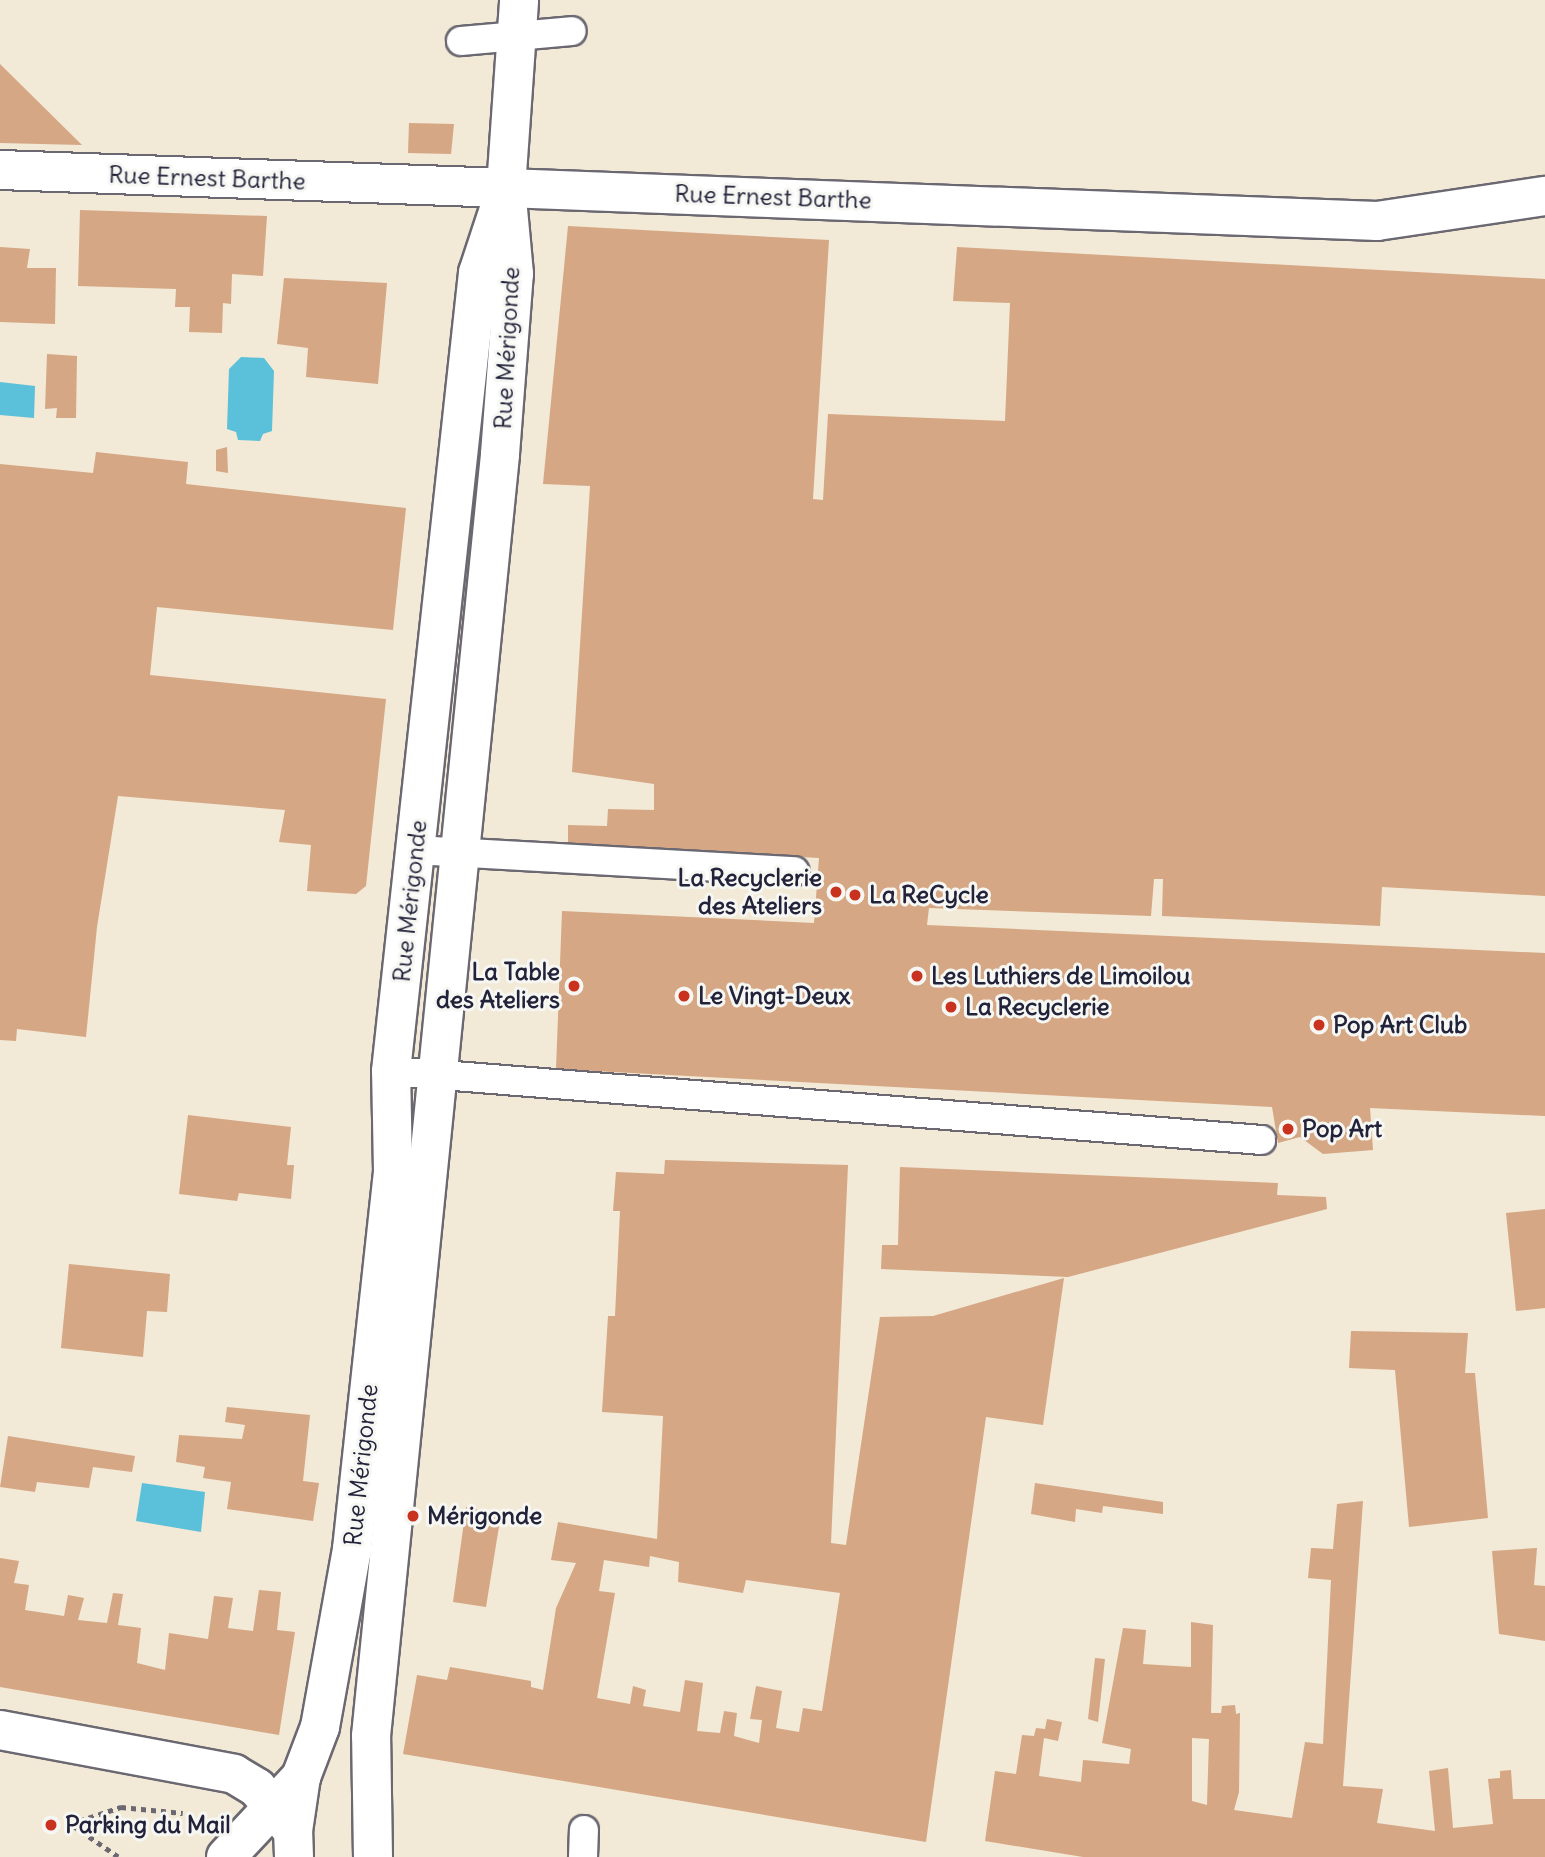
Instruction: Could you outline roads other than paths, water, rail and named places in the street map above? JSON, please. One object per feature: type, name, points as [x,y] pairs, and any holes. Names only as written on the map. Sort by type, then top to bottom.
[{"type":"street","points":[[506,188],[518,18]]},
{"type":"street","name":"Rue Ernest Barthe","points":[[0,170],[1377,222],[1545,196]]},
{"type":"street","name":"Rue Mérigonde","points":[[288,1832],[301,1777],[320,1727],[352,1549],[393,1171],[391,1071],[478,273],[506,188]]},
{"type":"street","name":"Rue Mérigonde","points":[[373,1857],[371,1735],[461,853],[514,274],[506,188]]},
{"type":"street","points":[[0,1730],[234,1774],[257,1788],[288,1832],[226,1857]]},
{"type":"lane","points":[[461,41],[518,18],[572,31]]},
{"type":"lane","points":[[415,850],[794,871]]},
{"type":"lane","points":[[391,1071],[1261,1140]]},
{"type":"water","points":[[241,357],[264,358],[274,371],[272,431],[263,434],[260,441],[238,440],[236,432],[227,429],[229,369]]},
{"type":"water","points":[[0,382],[35,386],[34,418],[0,415]]},
{"type":"water","points":[[142,1483],[205,1492],[201,1532],[136,1521]]},
{"type":"place","name":"La Recyclerie des Ateliers","points":[[836,892]]},
{"type":"place","name":"La ReCycle","points":[[855,895]]},
{"type":"place","name":"Les Luthiers de Limoilou","points":[[917,976]]},
{"type":"place","name":"La Table des Ateliers","points":[[574,986]]},
{"type":"place","name":"Le Vingt-Deux","points":[[684,996]]},
{"type":"place","name":"La Recyclerie","points":[[951,1007]]},
{"type":"place","name":"Pop Art Club","points":[[1319,1025]]},
{"type":"place","name":"Pop Art","points":[[1288,1129]]},
{"type":"place","name":"Mérigonde","points":[[413,1516]]},
{"type":"place","name":"Parking du Mail","points":[[51,1825]]}]
